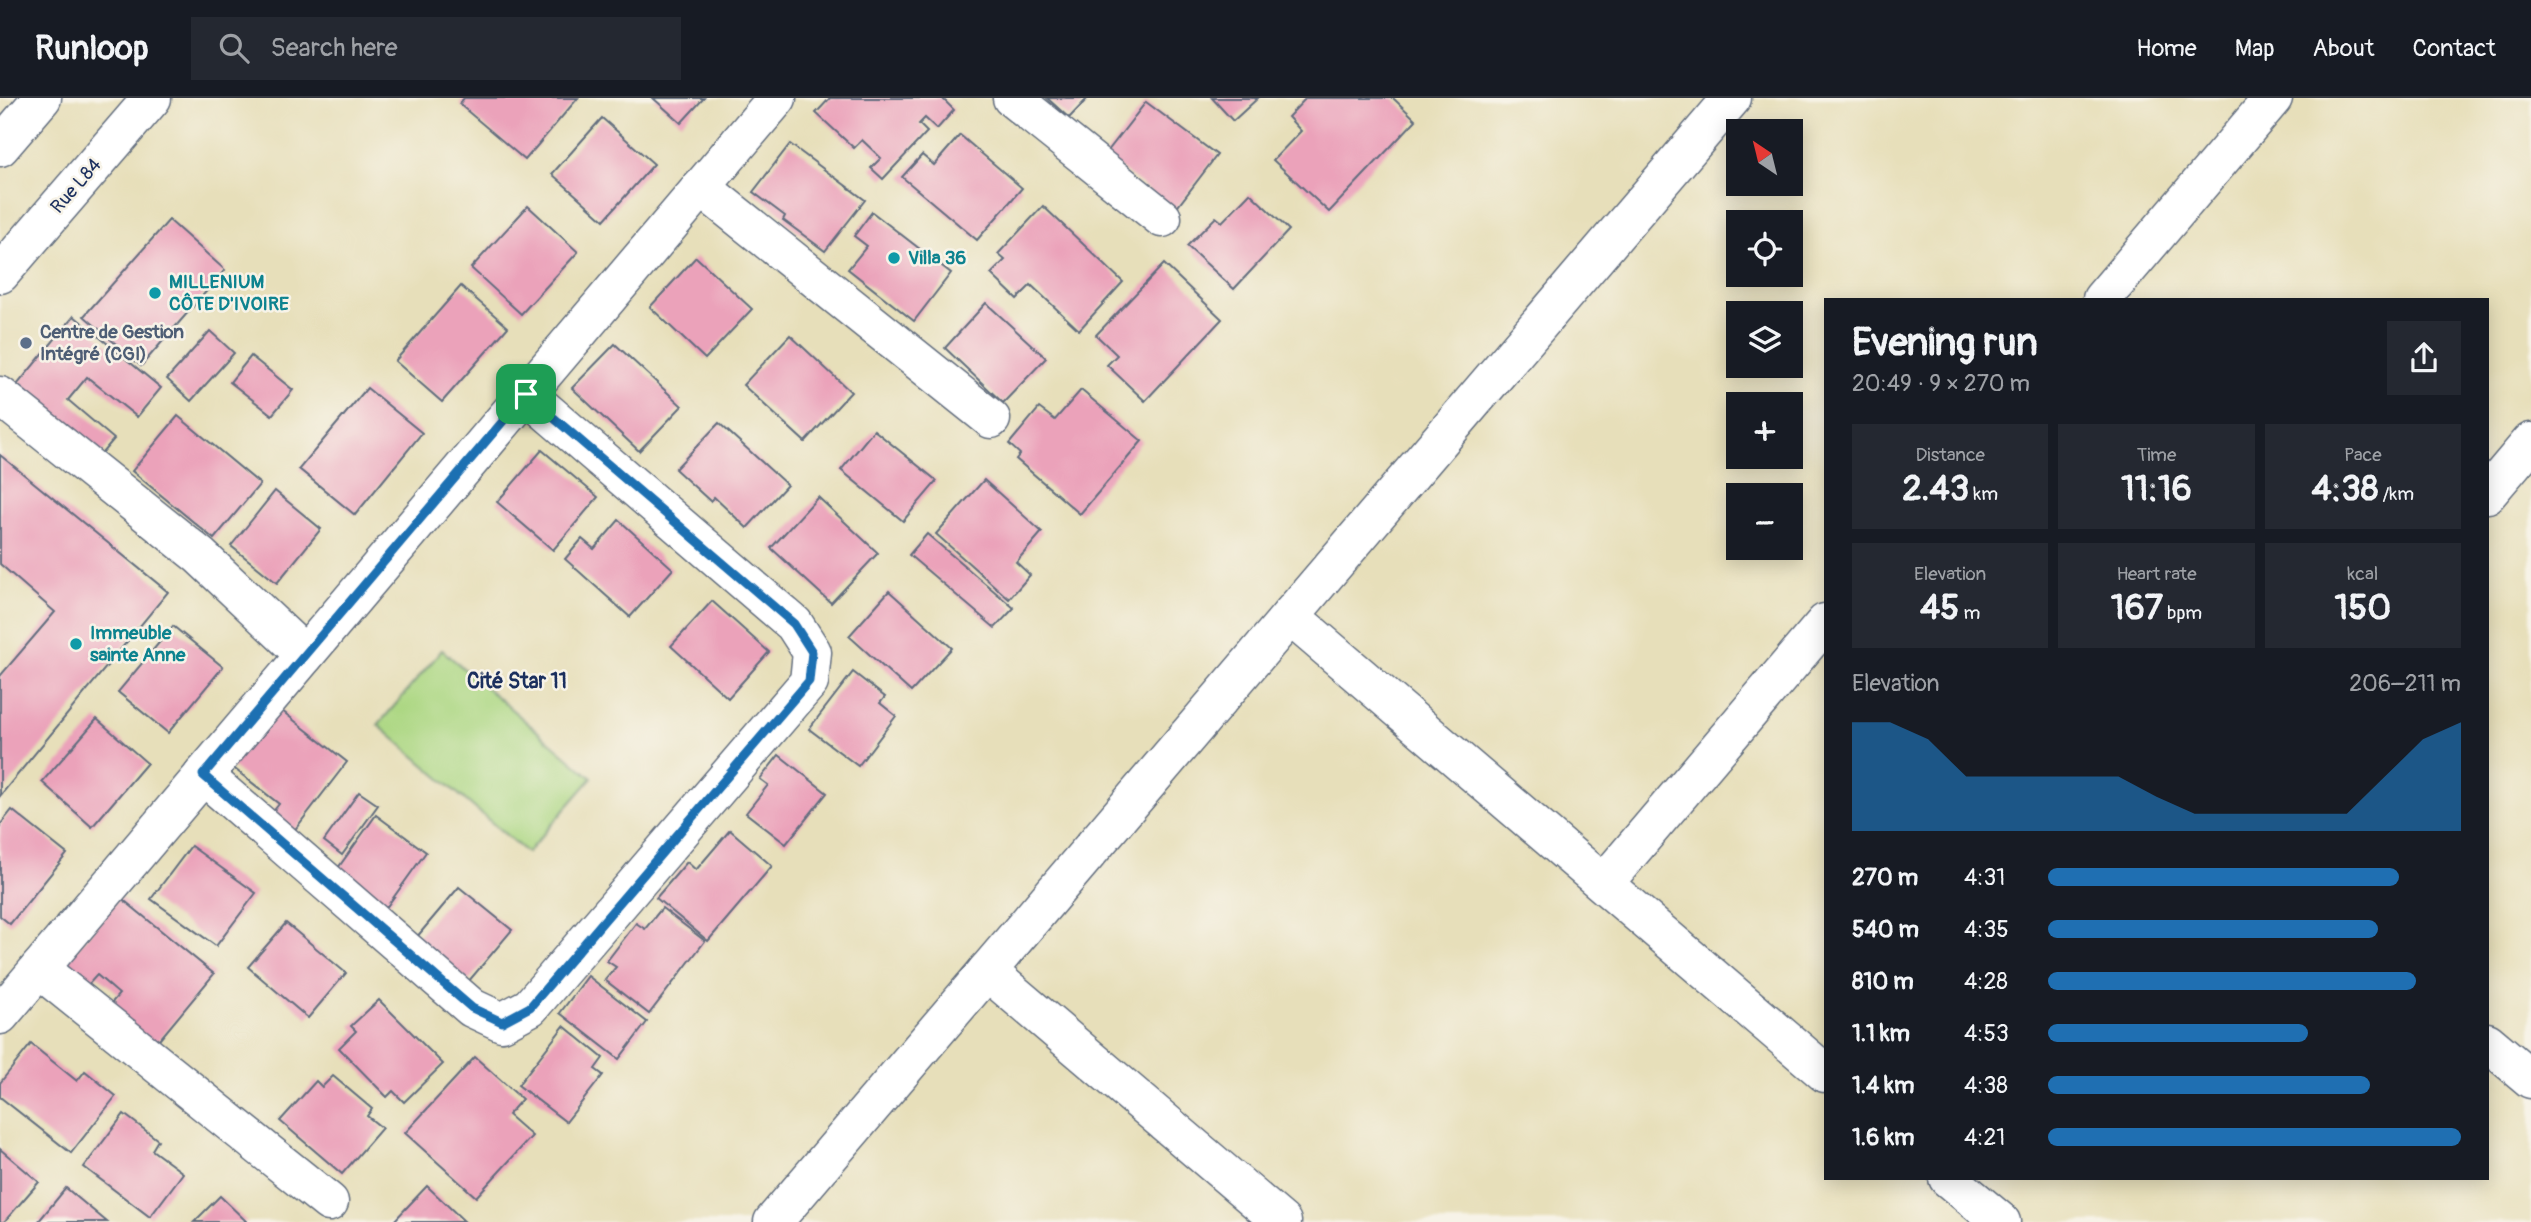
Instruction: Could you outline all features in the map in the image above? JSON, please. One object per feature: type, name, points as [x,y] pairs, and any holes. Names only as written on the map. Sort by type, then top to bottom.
[{"type":"street","points":[[0,147],[42,98]]},
{"type":"street","name":"Rue L84","points":[[0,274],[152,98]]},
{"type":"street","points":[[0,1015],[776,98]]},
{"type":"street","points":[[1012,98],[1161,218]]},
{"type":"street","points":[[773,1222],[1732,98]]},
{"type":"street","points":[[2103,298],[2273,98]]},
{"type":"street","points":[[701,187],[991,419]]},
{"type":"street","points":[[203,775],[472,1008],[502,1022],[530,1007],[809,681],[812,652],[794,624],[526,394]]},
{"type":"street","points":[[0,396],[200,556],[305,654]]},
{"type":"street","points":[[1290,616],[1824,1072]]},
{"type":"street","points":[[1604,883],[1824,624]]},
{"type":"street","points":[[39,969],[329,1202]]},
{"type":"street","points":[[987,971],[1282,1222]]},
{"type":"street","points":[[2489,1044],[2531,1079]]},
{"type":"street","points":[[1950,1180],[2001,1222]]},
{"type":"green space","points":[[442,650],[592,778],[527,853],[378,725]]},
{"type":"building","points":[[464,98],[578,98],[525,160],[459,104]]},
{"type":"building","points":[[653,98],[704,98],[681,123]]},
{"type":"building","points":[[830,98],[942,98],[954,110],[937,129],[925,118],[919,124],[927,132],[883,179],[871,168],[881,158],[862,140],[854,148],[816,113]]},
{"type":"building","points":[[1047,98],[1088,98],[1069,118]]},
{"type":"building","points":[[1212,98],[1258,98],[1233,121]]},
{"type":"building","points":[[1306,98],[1393,98],[1416,120],[1329,212],[1273,160],[1301,131],[1288,117]]},
{"type":"building","points":[[1146,102],[1217,155],[1175,210],[1104,156]]},
{"type":"building","points":[[602,118],[654,164],[604,220],[552,174]]},
{"type":"building","points":[[960,135],[1022,188],[977,240],[902,177],[922,155],[934,165]]},
{"type":"building","points":[[790,144],[865,200],[825,251],[783,220],[785,216],[753,192]]},
{"type":"building","points":[[1250,193],[1289,230],[1234,289],[1187,246],[1216,217],[1222,222]]},
{"type":"building","points":[[528,206],[578,252],[521,314],[471,268]]},
{"type":"building","points":[[1043,206],[1123,282],[1079,330],[1031,285],[1017,299],[991,274],[1005,260],[998,254]]},
{"type":"building","name":"Villa 36","points":[[872,212],[951,273],[914,321],[848,269],[867,246],[854,236]]},
{"type":"building","name":"MILLENIUM CÔTE D'IVOIRE","points":[[169,220],[225,270],[141,366],[84,316]]},
{"type":"building","points":[[696,257],[752,309],[705,359],[650,307]]},
{"type":"building","points":[[1164,264],[1222,319],[1145,401],[1107,365],[1117,355],[1096,335]]},
{"type":"building","points":[[461,286],[508,327],[442,402],[395,361]]},
{"type":"building","points":[[986,303],[1046,358],[1003,403],[945,348]]},
{"type":"building","points":[[74,316],[161,388],[137,417],[87,377],[68,400],[114,439],[96,460],[12,391]]},
{"type":"building","points":[[210,331],[234,353],[191,401],[167,379]]},
{"type":"building","points":[[790,335],[851,392],[805,442],[743,385]]},
{"type":"building","points":[[615,344],[682,406],[639,451],[572,388]]},
{"type":"building","points":[[251,356],[293,390],[272,415],[230,382]]},
{"type":"building","points":[[367,388],[422,433],[355,515],[299,469]]},
{"type":"building","points":[[1081,390],[1142,441],[1080,514],[1016,459],[1020,454],[1009,444],[1039,408],[1055,420]]},
{"type":"building","points":[[178,416],[260,484],[214,539],[132,471]]},
{"type":"building","points":[[719,423],[787,485],[747,528],[714,497],[710,501],[675,469]]},
{"type":"building","points":[[874,430],[937,481],[903,521],[841,470]]},
{"type":"building","points":[[542,450],[598,497],[553,550],[497,502]]},
{"type":"building","name":"Immeuble sainte Anne","points":[[0,455],[168,592],[0,796],[0,676],[55,612],[0,564]]},
{"type":"building","points":[[984,480],[1042,532],[1016,562],[1030,575],[1009,599],[936,534]]},
{"type":"building","points":[[275,491],[321,529],[277,583],[231,546]]},
{"type":"building","points":[[818,497],[878,553],[831,603],[771,548]]},
{"type":"building","points":[[619,520],[673,569],[630,617],[565,559],[582,539],[594,549]]},
{"type":"building","points":[[927,534],[1014,608],[995,628],[909,555]]},
{"type":"building","points":[[889,591],[952,648],[911,692],[849,636]]},
{"type":"building","points":[[712,601],[769,652],[728,698],[671,646]]},
{"type":"building","points":[[173,626],[223,667],[168,733],[118,692]]},
{"type":"building","points":[[853,672],[885,697],[880,703],[896,716],[858,766],[809,729]]},
{"type":"building","points":[[277,707],[347,762],[293,832],[271,814],[279,804],[231,766]]},
{"type":"building","points":[[97,719],[147,763],[92,827],[42,782]]},
{"type":"building","points":[[779,755],[827,793],[786,844],[746,813],[768,785],[760,779]]},
{"type":"building","points":[[359,792],[378,805],[342,855],[324,841]]},
{"type":"building","points":[[12,810],[67,854],[10,924],[0,916],[0,825]]},
{"type":"building","points":[[376,815],[426,852],[383,912],[333,875]]},
{"type":"building","points":[[730,830],[772,866],[708,941],[656,898],[687,862],[696,870]]},
{"type":"building","points":[[191,846],[256,893],[216,946],[151,899]]},
{"type":"building","points":[[459,887],[512,930],[468,982],[416,938]]},
{"type":"building","points":[[120,897],[214,974],[155,1045],[108,1007],[119,994],[97,975],[88,985],[63,965]]},
{"type":"building","points":[[662,908],[705,941],[649,1014],[605,980],[616,967],[607,961],[636,923],[645,929]]},
{"type":"building","points":[[286,923],[346,973],[308,1018],[248,967]]},
{"type":"building","points":[[588,976],[647,1022],[619,1059],[560,1013]]},
{"type":"building","points":[[379,1000],[443,1064],[404,1102],[393,1091],[387,1097],[339,1048],[356,1031],[351,1026]]},
{"type":"building","points":[[564,1026],[603,1058],[595,1069],[603,1075],[566,1122],[518,1085]]},
{"type":"building","points":[[31,1044],[77,1081],[85,1071],[116,1096],[71,1153],[0,1097],[0,1083]]},
{"type":"building","points":[[475,1057],[522,1099],[508,1115],[532,1136],[476,1197],[405,1133]]},
{"type":"building","points":[[333,1076],[372,1109],[367,1116],[382,1128],[342,1174],[280,1121],[316,1081],[322,1087]]},
{"type":"building","points":[[124,1114],[158,1140],[152,1150],[183,1173],[150,1217],[84,1167]]},
{"type":"building","points":[[0,1149],[39,1182],[4,1222],[0,1222]]},
{"type":"building","points":[[427,1186],[465,1222],[393,1222]]},
{"type":"building","points":[[66,1188],[107,1222],[38,1222]]},
{"type":"building","points":[[220,1196],[247,1222],[194,1222]]},
{"type":"place","name":"Villa 36","points":[[894,258]]},
{"type":"place","name":"MILLENIUM CÔTE D'IVOIRE","points":[[155,293]]},
{"type":"place","name":"Centre de Gestion Intégré (CGI)","points":[[26,343]]},
{"type":"place","name":"Immeuble sainte Anne","points":[[76,644]]},
{"type":"district","name":"Cité Star 11","points":[[517,681]]},
{"type":"route","points":[[526,394],[794,624],[812,652],[809,681],[530,1007],[502,1022],[472,1008],[203,775],[526,394]]}]
